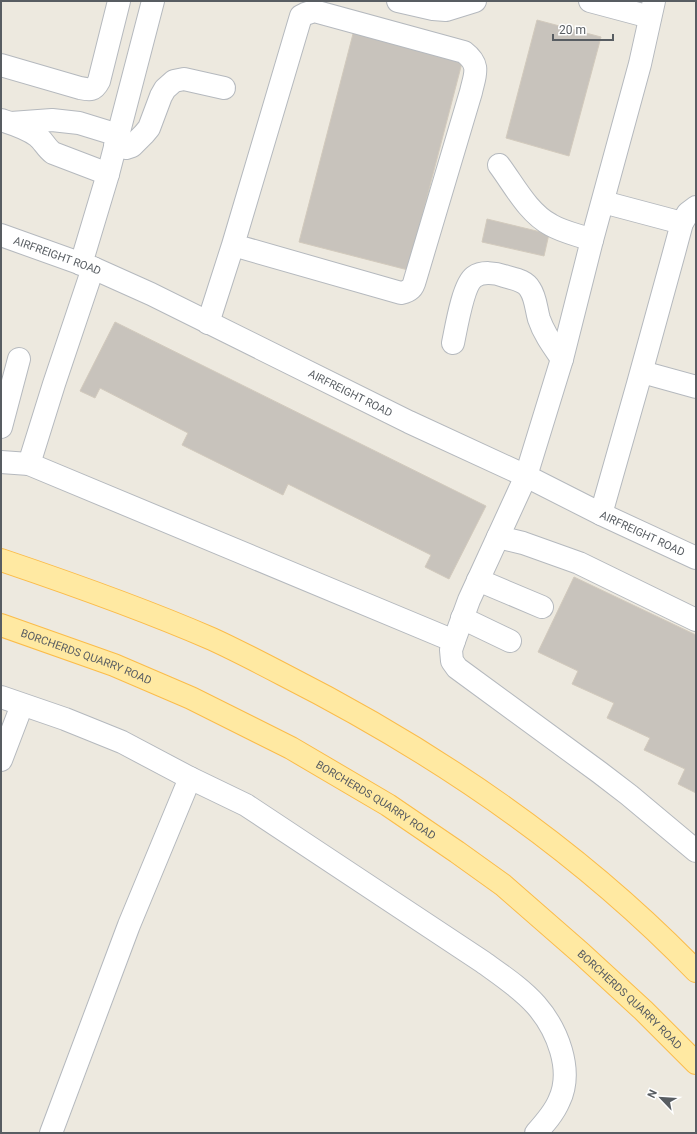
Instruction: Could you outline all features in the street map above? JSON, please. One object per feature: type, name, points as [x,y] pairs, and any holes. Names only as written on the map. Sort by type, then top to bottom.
[{"type":"main road","points":[[1,560],[112,599],[212,640],[312,689],[389,732],[440,764],[549,840],[615,895],[677,951],[696,971]]},
{"type":"main road","name":"BORCHERDS QUARRY ROAD","points":[[1,625],[108,662],[191,698],[279,742],[388,805],[503,885],[643,1010],[696,1063]]},
{"type":"main road","points":[[677,951],[696,964]]},
{"type":"lane","points":[[1,65],[80,88],[91,89],[96,87],[99,82],[119,1]]},
{"type":"lane","points":[[29,464],[54,384],[87,266],[113,154],[153,1]]},
{"type":"lane","points":[[398,1],[433,9],[446,10],[475,1]]},
{"type":"lane","points":[[590,1],[652,9],[640,64],[618,140],[562,359],[526,476],[462,618],[454,641],[452,661],[457,668],[599,772],[696,851]]},
{"type":"lane","points":[[208,323],[302,16],[314,11],[464,52],[475,62],[476,69],[471,92],[416,280],[409,291],[401,292],[233,245]]},
{"type":"lane","points":[[6,122],[38,136],[64,141],[98,154],[113,154],[132,146],[144,134],[149,128],[161,96],[174,81],[184,79],[224,88]]},
{"type":"lane","points":[[6,122],[52,120],[80,122],[113,154]]},
{"type":"lane","points":[[499,165],[526,202],[544,221],[552,226],[592,240]]},
{"type":"lane","points":[[601,514],[642,372],[660,302],[689,215],[603,202]]},
{"type":"lane","name":"AIRFREIGHT ROAD","points":[[1,235],[87,266],[151,294],[409,422],[526,476],[601,514],[696,558]]},
{"type":"lane","points":[[453,343],[466,290],[471,280],[474,276],[481,274],[498,274],[518,280],[527,285],[533,296],[539,319],[547,337],[562,359]]},
{"type":"lane","points":[[1,427],[19,359]]},
{"type":"lane","points":[[642,372],[696,387]]},
{"type":"lane","points":[[1,462],[29,464],[454,641]]},
{"type":"lane","points":[[498,537],[523,542],[579,563],[696,620]]},
{"type":"lane","points":[[478,580],[542,607]]},
{"type":"lane","points":[[462,618],[510,641]]},
{"type":"lane","points":[[1,697],[65,719],[122,742],[190,778],[246,805],[483,962],[510,982],[536,1004],[552,1028],[564,1061],[565,1079],[559,1102],[551,1116],[536,1133]]},
{"type":"lane","points":[[1,760],[22,705]]},
{"type":"lane","points":[[51,1133],[129,925],[190,778]]},
{"type":"building","points":[[537,20],[601,37],[569,156],[506,138]]},
{"type":"building","points":[[354,30],[463,59],[408,270],[299,242]]},
{"type":"building","points":[[487,219],[549,234],[544,256],[482,242]]},
{"type":"building","points":[[115,322],[486,506],[449,579],[425,567],[431,555],[288,484],[283,495],[182,445],[188,433],[100,388],[95,398],[80,391]]},
{"type":"building","points":[[574,577],[696,635],[696,793],[678,784],[685,769],[644,750],[650,738],[607,718],[614,703],[572,684],[578,671],[538,652]]}]
